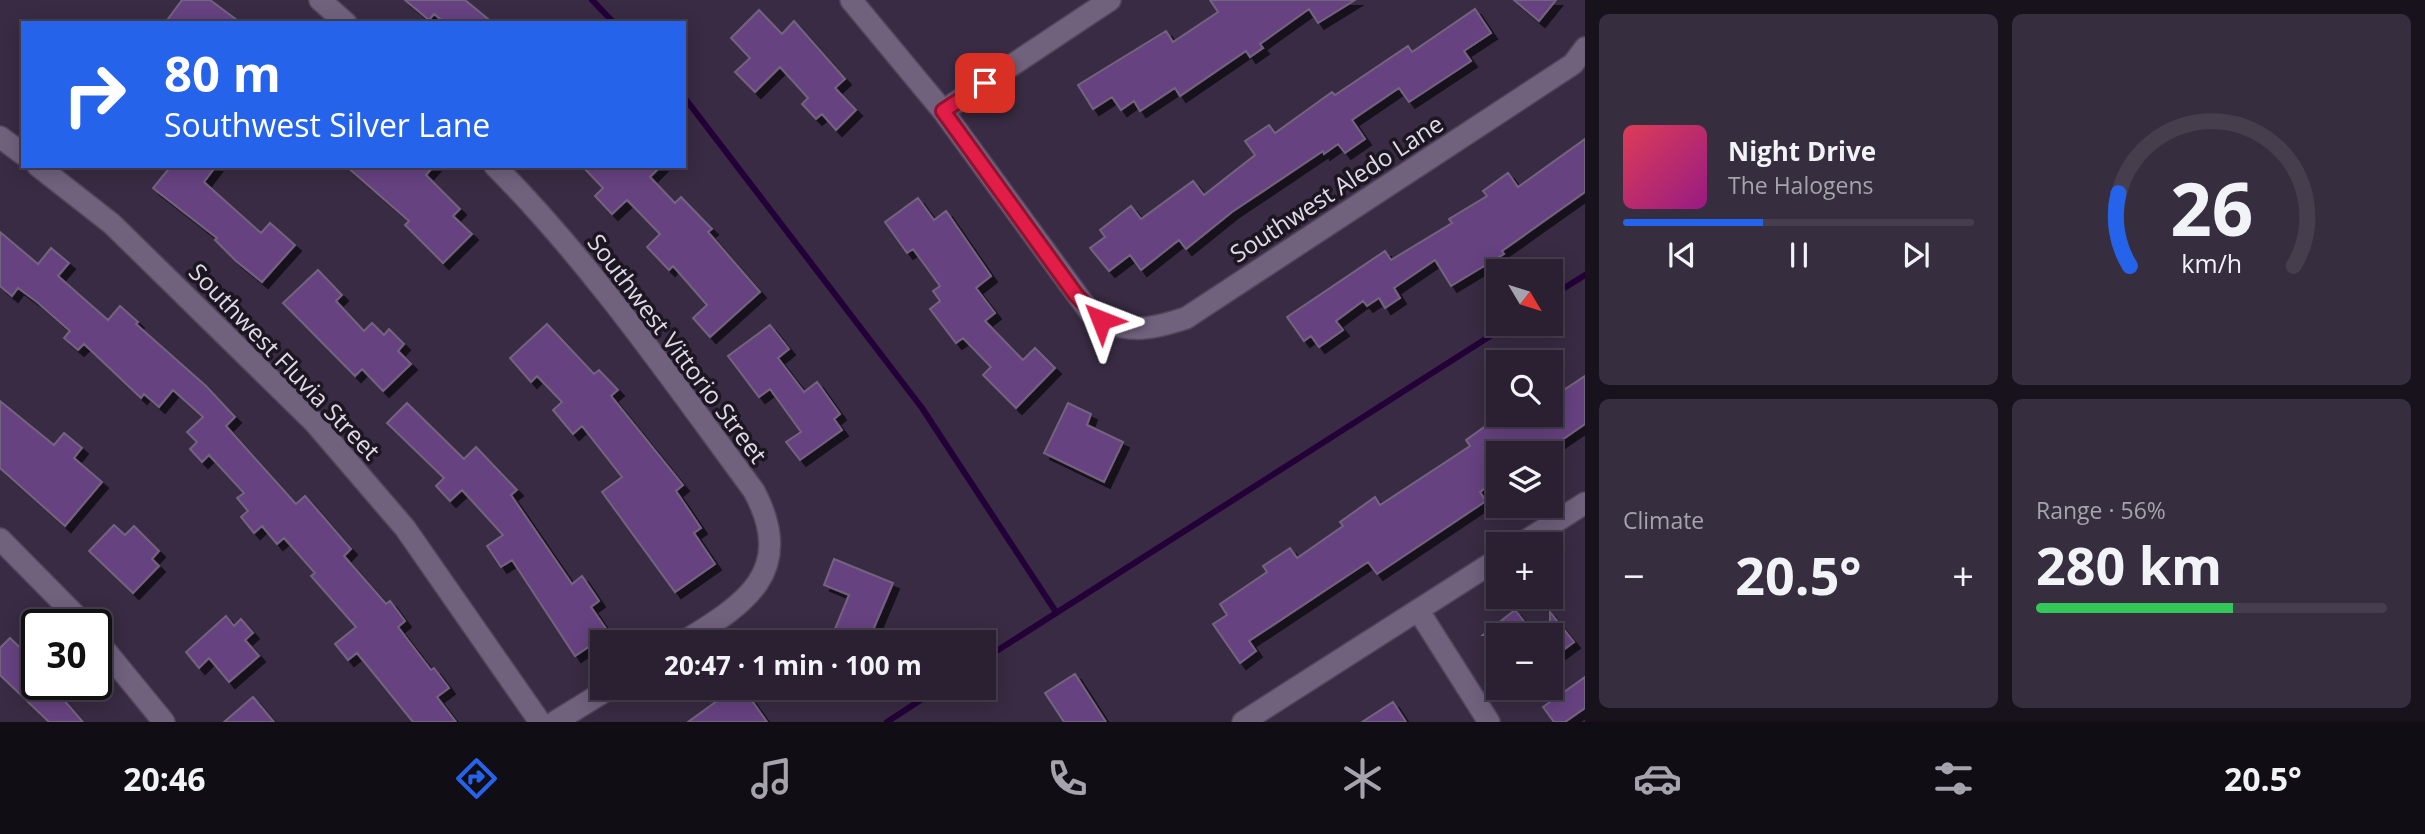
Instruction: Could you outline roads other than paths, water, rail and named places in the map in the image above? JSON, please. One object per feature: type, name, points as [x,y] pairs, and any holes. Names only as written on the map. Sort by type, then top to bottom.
[{"type":"street","points":[[320,0],[344,21]]},
{"type":"street","points":[[851,0],[943,111],[1111,0]]},
{"type":"street","name":"Southwest Aledo Lane","points":[[943,111],[1076,295],[1101,320],[1139,330],[1186,318],[1573,64],[1585,48]]},
{"type":"street","points":[[0,137],[21,153]]},
{"type":"street","name":"Southwest Fluvia Street","points":[[41,168],[112,224],[314,422],[405,528],[540,722]]},
{"type":"street","name":"Southwest Vittorio Street","points":[[497,168],[616,303],[754,491],[769,528],[766,563],[760,582],[750,596],[729,614],[703,630]]},
{"type":"street","points":[[1540,532],[1585,503]]},
{"type":"street","points":[[0,539],[69,609]]},
{"type":"street","points":[[1244,722],[1486,567]]},
{"type":"street","points":[[1418,610],[1489,722]]},
{"type":"street","points":[[112,659],[164,722]]},
{"type":"street","points":[[555,722],[591,700]]},
{"type":"waterway","points":[[592,0],[612,21]]},
{"type":"waterway","points":[[686,100],[922,408],[1056,612]]},
{"type":"waterway","points":[[1563,289],[1585,275]]},
{"type":"waterway","points":[[996,651],[1490,336]]},
{"type":"waterway","points":[[887,722],[921,700]]}]
